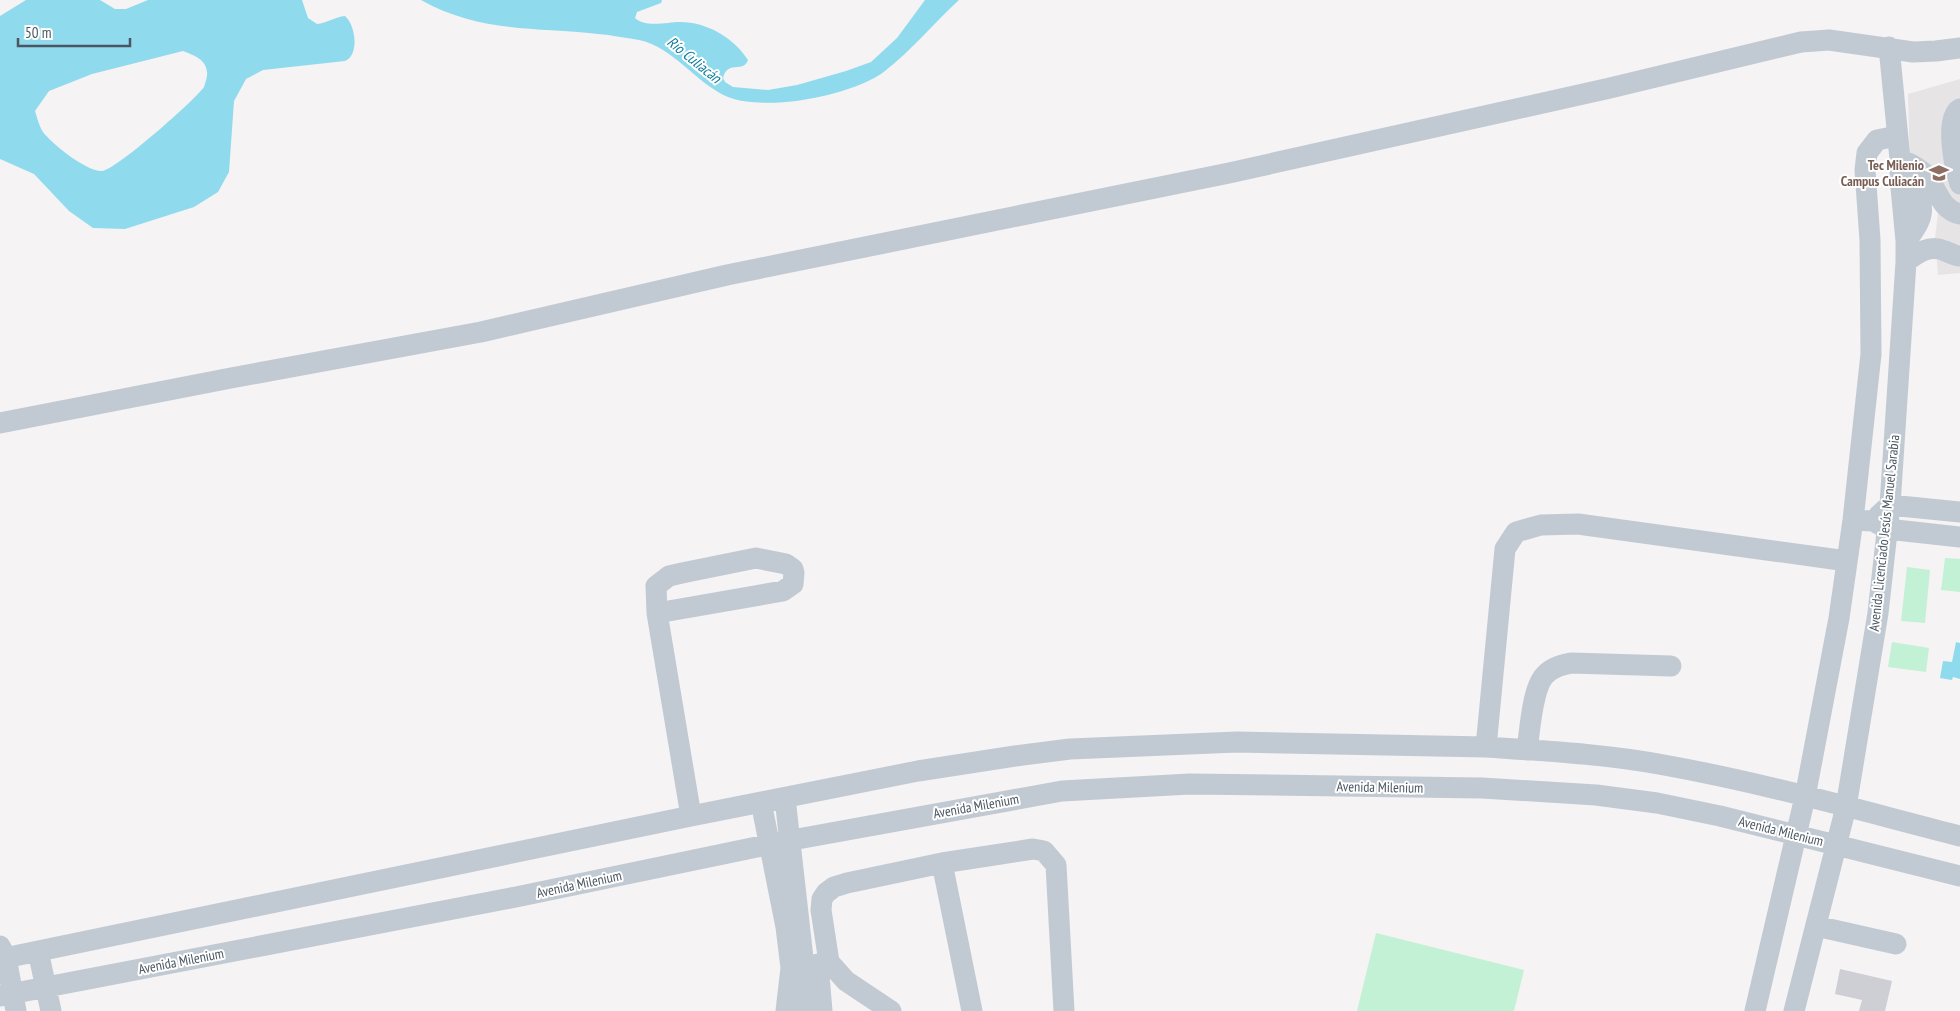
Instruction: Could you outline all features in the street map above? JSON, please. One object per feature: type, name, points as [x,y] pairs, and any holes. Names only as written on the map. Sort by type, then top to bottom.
[{"type":"street","points":[[0,423],[481,332],[727,275],[1229,173],[1610,88],[1801,42],[1829,40],[1889,47],[1913,52],[1960,48]]},
{"type":"street","name":"Avenida Licenciado Jesús Manuel Sarabia","points":[[1794,1011],[1846,807],[1878,613],[1871,523],[1890,505],[1906,241],[1889,47]]},
{"type":"street","points":[[1960,109],[1956,111],[1952,120],[1955,164],[1960,184]]},
{"type":"street","points":[[1871,523],[1856,495],[1871,354],[1870,240],[1866,161],[1867,153],[1877,140],[1897,136]]},
{"type":"street","points":[[1900,168],[1916,167],[1927,176],[1944,205],[1951,211],[1960,214]]},
{"type":"street","points":[[1906,262],[1920,252],[1929,249],[1943,250],[1960,256]]},
{"type":"street","points":[[1890,505],[1960,512]]},
{"type":"street","points":[[1871,523],[1960,537]]},
{"type":"street","points":[[1755,1011],[1805,797],[1839,618],[1847,561],[1871,523]]},
{"type":"street","points":[[1486,747],[1505,548],[1516,532],[1541,525],[1578,524],[1847,561]]},
{"type":"street","points":[[666,611],[783,591],[790,588],[793,584],[793,569],[786,564],[756,558],[669,576],[656,586],[666,611],[671,700],[691,816]]},
{"type":"street","points":[[1527,750],[1537,686],[1545,675],[1556,667],[1571,663],[1671,666]]},
{"type":"street","points":[[10,1000],[2,955],[38,952],[761,802],[918,772],[1070,749],[1237,742],[1486,747],[1527,750],[1663,765],[1805,797],[1960,836]]},
{"type":"street","name":"Avenida Milenium","points":[[10,1000],[46,987],[516,897],[770,844],[1062,791],[1190,784],[1482,788],[1596,795],[1666,805],[1720,816],[1960,876]]},
{"type":"street","points":[[785,798],[811,965],[822,1011]]},
{"type":"street","points":[[761,802],[786,928],[811,965],[846,981],[891,1011]]},
{"type":"street","points":[[803,1011],[822,899],[834,887],[942,863],[1033,849],[1044,851],[1056,865],[1064,1011]]},
{"type":"street","points":[[942,863],[972,1011]]},
{"type":"street","points":[[1816,926],[1896,944]]},
{"type":"street","points":[[38,952],[51,1011]]},
{"type":"street","points":[[786,1011],[811,965]]},
{"type":"shaded area","name":"Tec Milenio Campus Culiacán","points":[[1960,79],[1960,273],[1938,275],[1935,238],[1938,213],[1927,181],[1910,166],[1908,94]]},
{"type":"green space","points":[[1945,558],[1960,559],[1960,592],[1941,590]]},
{"type":"green space","points":[[1907,567],[1930,570],[1925,623],[1901,621]]},
{"type":"green space","points":[[1892,642],[1929,648],[1926,672],[1888,667]]},
{"type":"green space","points":[[1376,933],[1524,970],[1514,1011],[1357,1011]]},
{"type":"water","points":[[26,0],[100,0],[115,9],[126,9],[148,0],[302,0],[308,18],[317,24],[345,16],[353,29],[355,41],[351,57],[345,61],[263,70],[246,79],[234,101],[229,172],[218,192],[194,207],[125,229],[93,228],[69,211],[34,174],[0,159],[0,16]],"holes":[[[183,51],[198,58],[204,64],[207,75],[204,87],[155,134],[110,168],[102,171],[96,170],[79,162],[54,143],[42,130],[35,111],[49,91],[92,74]]]},
{"type":"water","name":"Río Culiacán","points":[[421,0],[662,0],[661,3],[637,12],[635,18],[650,24],[680,22],[710,28],[727,38],[748,60],[743,66],[728,69],[723,78],[725,82],[733,87],[768,90],[797,85],[871,62],[897,38],[925,0],[959,0],[904,54],[885,71],[870,80],[852,88],[809,99],[764,103],[728,97],[706,84],[663,50],[639,40],[603,34],[529,29],[486,23],[443,11]]},
{"type":"water","points":[[1956,642],[1960,643],[1960,679],[1953,677],[1952,680],[1940,678],[1943,661],[1952,662]]},
{"type":"building","points":[[1840,969],[1892,981],[1885,1011],[1859,1011],[1862,1000],[1835,994]]},
{"type":"place","name":"Tec Milenio Campus Culiacán","points":[[1939,173]]}]
